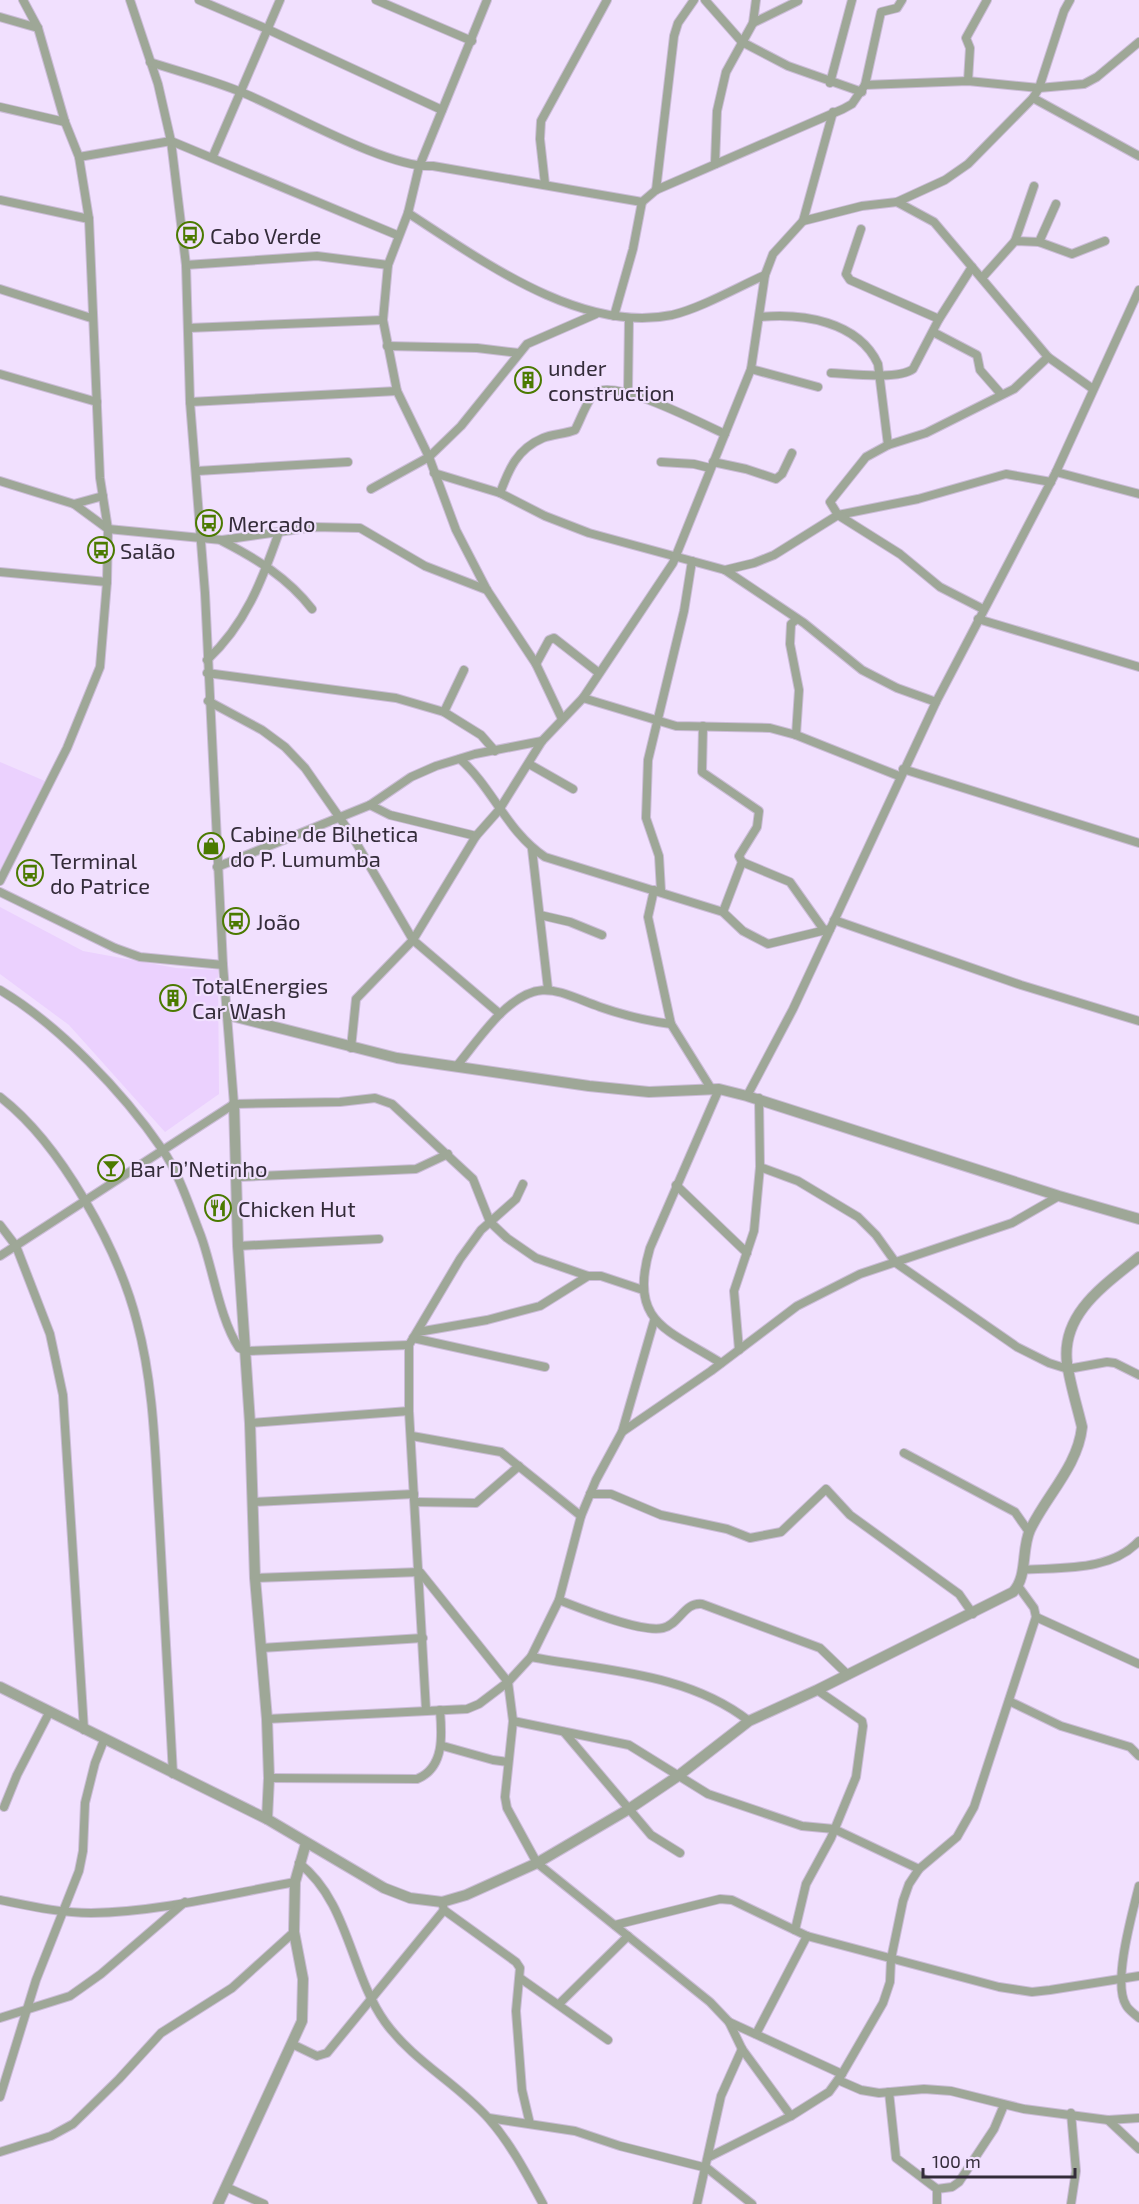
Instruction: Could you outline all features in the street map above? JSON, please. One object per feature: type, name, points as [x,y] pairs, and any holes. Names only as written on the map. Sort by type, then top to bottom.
[{"type":"street","points":[[0,881],[67,748],[100,668],[107,582],[108,529],[103,496],[91,318],[88,219],[79,157],[65,122],[38,28],[22,0]]},
{"type":"street","points":[[130,0],[158,84],[171,141],[186,265],[190,402],[197,471],[217,867],[238,1177],[238,1246],[250,1423],[255,1578],[267,1719],[269,1778],[267,1818]]},
{"type":"street","points":[[199,0],[442,110]]},
{"type":"street","points":[[213,156],[280,0]]},
{"type":"street","points":[[376,0],[472,41]]},
{"type":"street","points":[[488,0],[419,167],[408,213],[397,235],[388,265],[383,320],[398,391],[429,457],[456,530],[487,590],[536,664],[562,719]]},
{"type":"street","points":[[545,184],[540,139],[541,121],[607,0]]},
{"type":"street","points":[[656,190],[674,36],[678,23],[694,0]]},
{"type":"street","points":[[705,0],[742,42],[788,66],[830,83],[863,88],[968,81],[1039,88],[1084,84],[1097,77],[1139,42]]},
{"type":"street","points":[[715,164],[717,111],[726,72],[753,23],[756,0]]},
{"type":"street","points":[[830,83],[852,0]]},
{"type":"street","points":[[614,316],[633,249],[642,202],[656,190],[852,104],[863,88],[881,12],[897,8],[902,0]]},
{"type":"street","points":[[968,81],[969,48],[966,38],[987,0]]},
{"type":"street","points":[[803,221],[862,206],[897,202],[945,180],[968,164],[1034,98],[1064,10],[1070,0]]},
{"type":"street","points":[[753,23],[798,1]]},
{"type":"street","points":[[0,17],[38,28]]},
{"type":"street","points":[[150,62],[241,92],[371,150],[419,167],[433,166],[642,202]]},
{"type":"street","points":[[1034,98],[1139,156]]},
{"type":"street","points":[[0,107],[65,122]]},
{"type":"street","points":[[351,1048],[356,999],[413,940],[476,836],[499,810],[542,741],[582,698],[673,563],[751,369],[765,275],[773,254],[803,221],[833,112]]},
{"type":"street","points":[[79,157],[171,141],[213,156],[397,235]]},
{"type":"street","points":[[982,278],[1015,241],[1034,186]]},
{"type":"street","points":[[0,200],[88,219]]},
{"type":"street","points":[[897,202],[934,222],[1048,357],[1093,389]]},
{"type":"street","points":[[1039,242],[1056,204]]},
{"type":"street","points":[[408,213],[500,272],[596,314],[629,318],[678,313],[765,275]]},
{"type":"street","points":[[861,228],[846,274],[850,280],[939,319]]},
{"type":"street","points":[[1015,241],[1039,242],[1072,254],[1105,241]]},
{"type":"street","points":[[186,265],[317,256],[388,265]]},
{"type":"street","points":[[831,373],[908,373],[913,369],[939,319],[972,267]]},
{"type":"street","points":[[0,289],[91,318]]},
{"type":"street","points":[[747,1096],[773,1049],[826,930],[834,920],[936,702],[1056,472],[1139,290]]},
{"type":"street","points":[[1130,310],[1139,314]]},
{"type":"street","points":[[371,489],[429,457],[461,426],[519,353],[534,340],[596,314]]},
{"type":"street","points":[[760,317],[782,315],[818,319],[851,334],[873,353],[879,374],[888,445]]},
{"type":"street","points":[[628,391],[629,318]]},
{"type":"street","points":[[188,328],[383,320]]},
{"type":"street","points":[[933,332],[977,355],[980,370],[1001,394]]},
{"type":"street","points":[[387,346],[477,348],[519,353]]},
{"type":"street","points":[[983,609],[940,587],[909,561],[838,514],[831,507],[831,497],[866,457],[888,445],[926,433],[1022,383],[1048,357]]},
{"type":"street","points":[[751,369],[818,387]]},
{"type":"street","points":[[0,374],[97,402]]},
{"type":"street","points":[[500,493],[515,459],[527,447],[544,438],[575,430],[593,394],[601,390],[628,391],[724,434]]},
{"type":"street","points":[[190,402],[398,391]]},
{"type":"street","points":[[661,462],[746,468],[776,479],[782,474],[792,453]]},
{"type":"street","points":[[197,471],[348,462]]},
{"type":"street","points":[[1056,472],[1139,494]]},
{"type":"street","points":[[434,473],[500,493],[545,516],[589,533],[725,570],[797,619],[862,670],[897,688],[936,702]]},
{"type":"street","points":[[725,570],[774,555],[838,514],[918,499],[1006,474],[1050,482]]},
{"type":"street","points":[[0,482],[74,504],[108,529],[222,540],[314,526],[360,528],[425,566],[487,590]]},
{"type":"street","points":[[74,504],[103,496]]},
{"type":"street","points":[[207,660],[227,641],[246,614],[268,566],[279,532]]},
{"type":"street","points":[[222,540],[268,566],[301,595],[312,609]]},
{"type":"street","points":[[692,561],[684,611],[648,760],[646,818],[659,856],[658,890],[648,917],[671,1024],[715,1090]]},
{"type":"street","points":[[0,572],[107,582]]},
{"type":"street","points":[[796,735],[798,690],[790,644],[791,624],[797,619]]},
{"type":"street","points":[[978,619],[1139,667]]},
{"type":"street","points":[[536,664],[549,640],[554,638],[599,673]]},
{"type":"street","points":[[444,712],[464,670]]},
{"type":"street","points":[[207,673],[396,698],[444,712],[481,735],[495,751]]},
{"type":"street","points":[[582,698],[676,726],[754,726],[796,735],[901,773],[1139,843]]},
{"type":"street","points":[[208,701],[262,730],[285,747],[304,768],[340,817],[413,940],[500,1014]]},
{"type":"street","points":[[703,726],[702,772],[759,811],[757,827],[739,856],[742,862],[790,882],[826,930]]},
{"type":"street","points":[[217,867],[370,805],[411,777],[460,759],[542,741]]},
{"type":"street","points":[[460,759],[475,772],[499,810],[532,849],[545,856],[723,912],[743,931],[768,944],[826,930]]},
{"type":"street","points":[[529,764],[573,789]]},
{"type":"street","points":[[370,805],[390,815],[476,836]]},
{"type":"street","points":[[532,849],[548,989]]},
{"type":"street","points":[[723,912],[742,862]]},
{"type":"street","points":[[0,892],[115,948],[140,957],[223,965]]},
{"type":"street","points":[[540,915],[570,922],[602,934]]},
{"type":"street","points":[[834,920],[1021,985],[1139,1021]]},
{"type":"street","points":[[456,1067],[500,1014],[516,1001],[534,991],[548,989],[564,991],[635,1018],[671,1024]]},
{"type":"street","points":[[0,990],[32,1009],[103,1077],[163,1150],[201,1236],[230,1333],[239,1348],[246,1351],[413,1338],[540,1306],[588,1276]]},
{"type":"street","points":[[228,1015],[351,1048],[456,1067],[649,1092],[715,1090],[759,1098],[1059,1196],[1139,1219]]},
{"type":"street","points":[[267,1719],[467,1709],[479,1704],[508,1682],[531,1657],[559,1600],[581,1516],[622,1432],[654,1321],[643,1290],[642,1274],[650,1248],[715,1090]]},
{"type":"street","points":[[0,1097],[20,1112],[56,1156],[100,1228],[137,1322],[153,1413],[173,1774]]},
{"type":"street","points":[[739,1350],[734,1291],[754,1231],[760,1167],[759,1098]]},
{"type":"street","points":[[0,1256],[234,1104],[383,1100],[392,1104],[448,1155],[477,1185],[490,1222],[536,1258],[588,1276],[601,1276],[643,1290]]},
{"type":"street","points":[[238,1177],[416,1169],[448,1155]]},
{"type":"street","points":[[760,1167],[798,1180],[858,1217],[876,1235],[896,1263],[1017,1347],[1068,1369],[1107,1362],[1115,1363],[1139,1374]]},
{"type":"street","points":[[426,1710],[420,1572],[409,1411],[413,1338],[460,1259],[490,1222],[516,1199],[523,1184]]},
{"type":"street","points":[[676,1185],[747,1253]]},
{"type":"street","points":[[622,1432],[721,1363],[797,1306],[860,1274],[1012,1223],[1059,1196]]},
{"type":"street","points":[[0,1225],[16,1246],[50,1334],[63,1395],[84,1730]]},
{"type":"street","points":[[238,1246],[379,1239]]},
{"type":"street","points":[[292,2044],[321,2056],[370,1999],[443,1906],[537,1863],[629,1809],[678,1776],[749,1720],[849,1675],[1013,1592],[1018,1586],[1029,1532],[1076,1453],[1081,1437],[1082,1427],[1068,1369],[1067,1347],[1076,1316],[1091,1296],[1139,1257]]},
{"type":"street","points":[[654,1321],[721,1363]]},
{"type":"street","points":[[413,1338],[545,1367]]},
{"type":"street","points":[[250,1423],[409,1411]]},
{"type":"street","points":[[412,1436],[501,1452],[581,1516]]},
{"type":"street","points":[[904,1453],[1016,1512],[1029,1532]]},
{"type":"street","points":[[253,1502],[414,1498],[476,1503],[519,1466]]},
{"type":"street","points":[[590,1494],[611,1494],[661,1515],[727,1529],[750,1538],[781,1532],[826,1489],[850,1515],[959,1594],[973,1614]]},
{"type":"street","points":[[1022,1570],[1102,1563],[1131,1549],[1139,1541]]},
{"type":"street","points":[[255,1578],[420,1572]]},
{"type":"street","points":[[420,1572],[508,1682],[513,1721],[505,1797],[507,1808],[537,1863],[710,2002],[729,2022],[742,2049],[791,2116]]},
{"type":"street","points":[[709,2157],[791,2116],[829,2092],[883,2003],[890,1982],[891,1959],[903,1901],[909,1884],[919,1869],[957,1837],[974,1807],[1009,1701],[1036,1617],[1034,1608],[1018,1586]]},
{"type":"street","points":[[559,1600],[608,1619],[662,1629],[673,1624],[690,1605],[702,1604],[820,1648],[849,1675]]},
{"type":"street","points":[[1036,1617],[1139,1664]]},
{"type":"street","points":[[261,1648],[423,1638]]},
{"type":"street","points":[[531,1657],[677,1682],[727,1704],[749,1720]]},
{"type":"street","points":[[0,1687],[173,1774],[267,1818],[384,1888],[410,1898],[443,1906],[516,1962],[520,1968],[516,2012],[522,2090],[530,2124]]},
{"type":"street","points":[[795,1930],[806,1884],[834,1829],[856,1777],[863,1726],[862,1721],[817,1690]]},
{"type":"street","points":[[1009,1701],[1061,1726],[1130,1747],[1139,1756]]},
{"type":"street","points":[[269,1778],[417,1779],[430,1770],[443,1746],[440,1710]]},
{"type":"street","points":[[4,1807],[17,1775],[49,1713]]},
{"type":"street","points":[[513,1721],[629,1745],[657,1760],[708,1794],[802,1826],[834,1829],[919,1869]]},
{"type":"street","points":[[564,1732],[651,1835],[680,1853]]},
{"type":"street","points":[[0,2097],[27,2011],[79,1871],[83,1851],[85,1803],[95,1763],[104,1740]]},
{"type":"street","points":[[443,1746],[493,1761],[508,1762]]},
{"type":"street","points":[[218,2204],[302,2021],[304,2001],[294,1932],[295,1882],[306,1843]]},
{"type":"street","points":[[299,1863],[325,1889],[370,1999],[386,2024],[431,2069],[489,2118],[517,2157],[543,2204]]},
{"type":"street","points":[[0,1900],[64,1911],[92,1913],[185,1902],[295,1882]]},
{"type":"street","points":[[1139,1886],[1124,1939],[1123,1977],[1123,1997],[1126,2006],[1139,2018]]},
{"type":"street","points":[[615,1925],[725,1899],[807,1936],[999,1987],[1032,1992],[1139,1976]]},
{"type":"street","points":[[0,2018],[70,1996],[101,1974],[185,1902]]},
{"type":"street","points":[[0,2151],[51,2136],[73,2124],[111,2088],[161,2033],[232,1988],[294,1932]]},
{"type":"street","points":[[559,2004],[628,1936]]},
{"type":"street","points":[[756,2034],[807,1936]]},
{"type":"street","points":[[520,1978],[608,2040]]},
{"type":"street","points":[[729,2022],[840,2077],[861,2090],[951,2091],[1004,2105],[1108,2120],[1139,2118]]},
{"type":"street","points":[[697,2204],[722,2096],[742,2049]]},
{"type":"street","points":[[889,2092],[896,2158],[937,2188],[952,2187],[959,2182],[994,2129],[1004,2105]]},
{"type":"street","points":[[1071,2113],[1076,2171],[1071,2204]]},
{"type":"street","points":[[489,2118],[575,2131],[620,2146],[707,2168],[752,2204]]},
{"type":"street","points":[[1108,2120],[1139,2150]]},
{"type":"street","points":[[226,2187],[264,2204]]},
{"type":"street","points":[[937,2188],[937,2204]]},
{"type":"shaded area","points":[[0,762],[45,781],[0,871]]},
{"type":"shaded area","points":[[0,907],[83,951],[176,968],[218,970],[219,1094],[165,1132],[69,1025],[0,974]]},
{"type":"place","name":"Cabo Verde","points":[[190,235]]},
{"type":"place","name":"under construction","points":[[528,380]]},
{"type":"place","name":"Mercado","points":[[209,523]]},
{"type":"place","name":"Salão","points":[[101,550]]},
{"type":"place","name":"Cabine de Bilhetica do P. Lumumba","points":[[211,846]]},
{"type":"place","name":"Terminal do Patrice","points":[[30,873]]},
{"type":"place","name":"João","points":[[236,921]]},
{"type":"place","name":"TotalEnergies Car Wash","points":[[173,998]]},
{"type":"place","name":"Bar D’Netinho","points":[[111,1168]]},
{"type":"place","name":"Chicken Hut","points":[[218,1208]]}]
